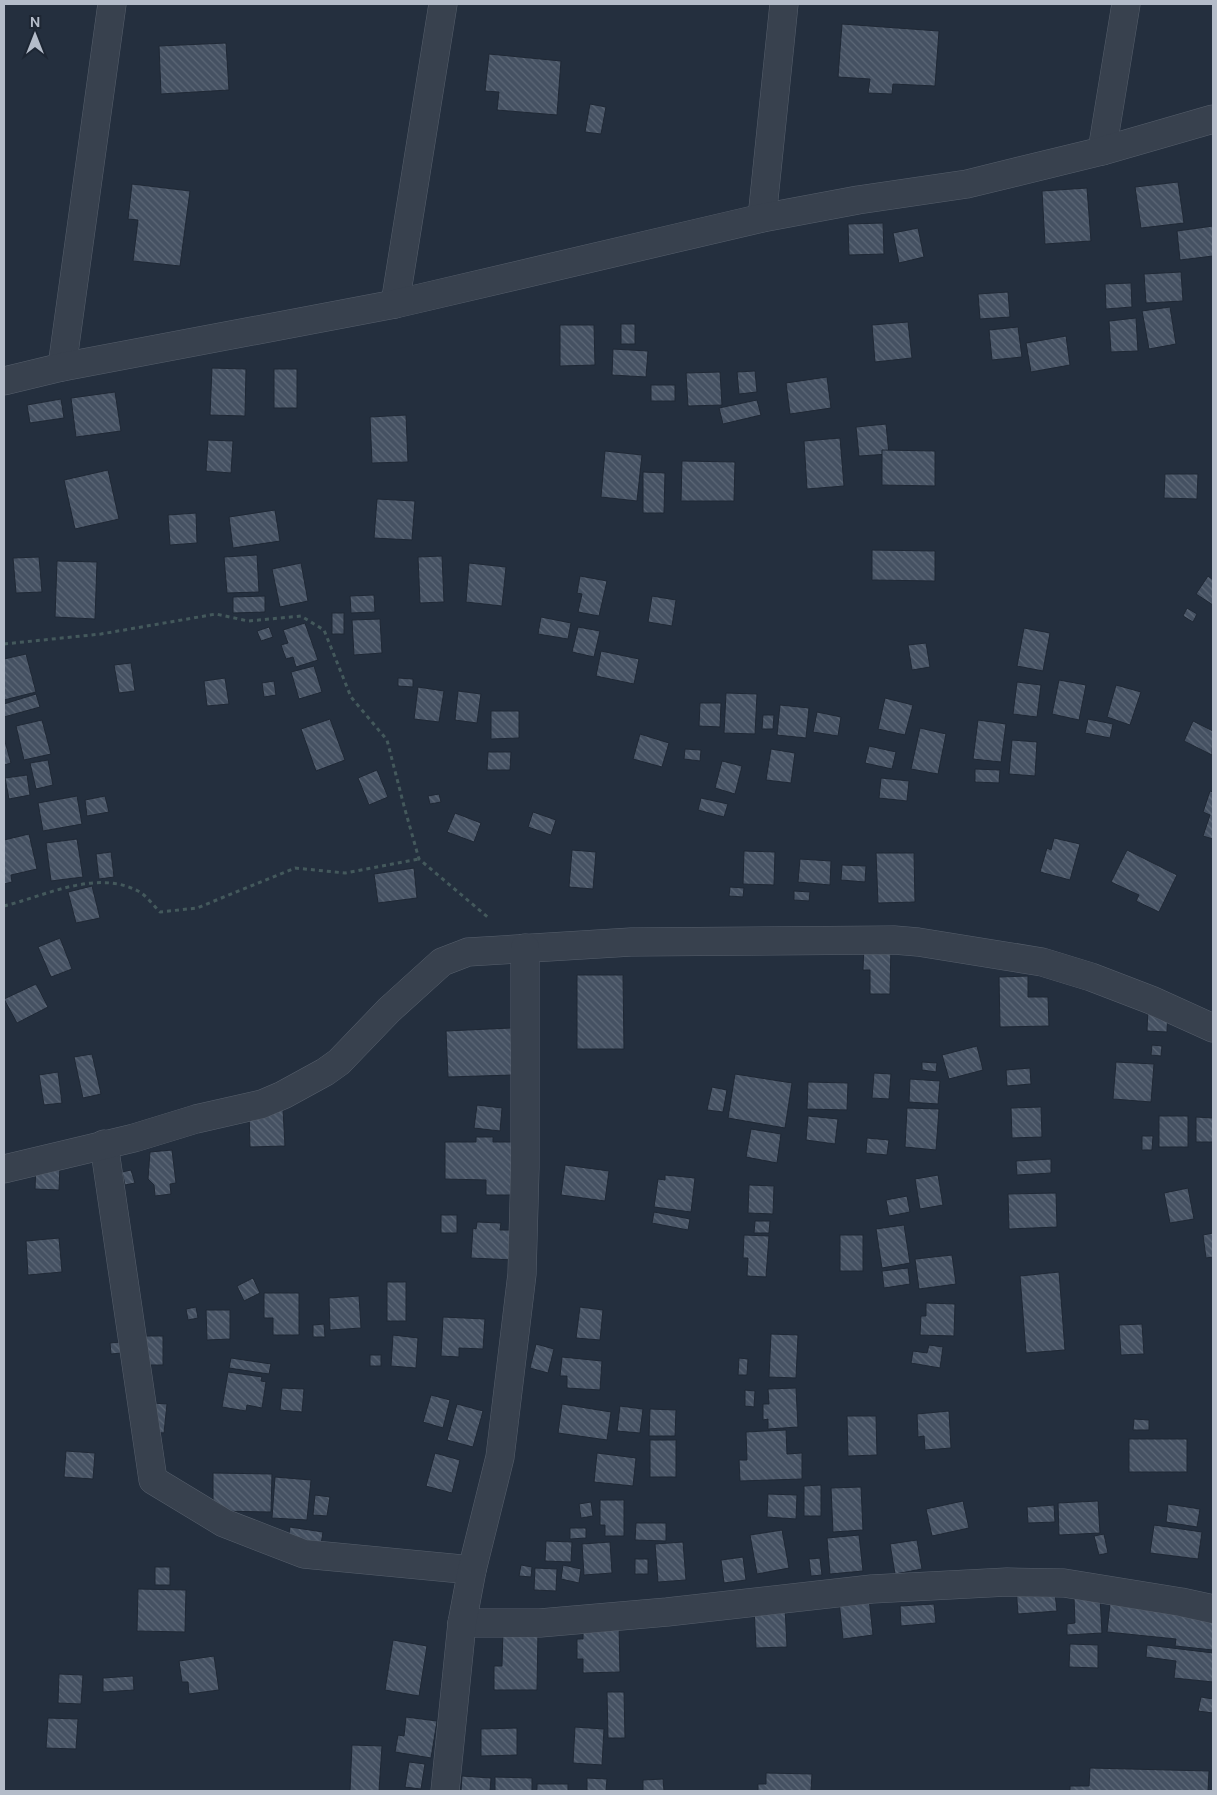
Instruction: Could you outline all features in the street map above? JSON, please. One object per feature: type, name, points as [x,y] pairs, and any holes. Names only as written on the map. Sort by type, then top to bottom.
[{"type":"street","points":[[62,368],[112,4]]},
{"type":"street","points":[[395,304],[443,4]]},
{"type":"street","points":[[762,218],[784,4]]},
{"type":"street","points":[[1102,152],[1126,4]]},
{"type":"street","points":[[4,381],[62,368],[395,304],[762,218],[858,200],[967,184],[1102,152],[1213,119]]},
{"type":"street","points":[[4,1169],[262,1104],[283,1095],[325,1072],[339,1062],[389,1010],[442,962],[468,952],[632,942],[894,940],[918,942],[1042,962],[1151,1000],[1213,1028]]},
{"type":"street","points":[[445,1791],[462,1623],[472,1570],[500,1457],[522,1274],[525,1168],[525,948]]},
{"type":"street","points":[[104,1144],[153,1480],[224,1523],[304,1554],[472,1570]]},
{"type":"street","points":[[462,1623],[540,1622],[666,1612],[872,1589],[1007,1582],[1064,1583],[1182,1602],[1213,1609]]},
{"type":"path","points":[[4,644],[101,634],[216,614],[248,621],[301,616],[324,630],[351,697],[387,740],[420,859],[525,948]]},
{"type":"path","points":[[4,906],[75,885],[115,883],[139,891],[160,912],[197,908],[295,868],[345,873],[420,859]]},
{"type":"building","points":[[842,24],[939,31],[935,86],[893,84],[892,94],[868,93],[870,79],[838,77]]},
{"type":"building","points":[[226,43],[229,90],[161,94],[159,46]]},
{"type":"building","points":[[489,54],[561,61],[557,115],[497,110],[499,92],[485,91]]},
{"type":"building","points":[[590,104],[606,107],[601,134],[585,132]]},
{"type":"building","points":[[1178,182],[1184,223],[1141,228],[1135,187]]},
{"type":"building","points":[[132,184],[190,191],[180,266],[133,261],[138,220],[128,219]]},
{"type":"building","points":[[1087,188],[1091,241],[1045,244],[1042,191]]},
{"type":"building","points":[[883,223],[884,254],[849,255],[848,224]]},
{"type":"building","points":[[1213,226],[1213,256],[1180,260],[1177,231]]},
{"type":"building","points":[[918,228],[924,257],[899,263],[893,233]]},
{"type":"building","points":[[1181,272],[1183,301],[1146,303],[1144,274]]},
{"type":"building","points":[[1131,283],[1132,307],[1106,309],[1105,284]]},
{"type":"building","points":[[1008,292],[1010,317],[980,319],[978,294]]},
{"type":"building","points":[[1170,307],[1176,344],[1149,349],[1142,311]]},
{"type":"building","points":[[1136,318],[1138,351],[1111,352],[1109,321]]},
{"type":"building","points":[[908,322],[912,358],[875,362],[872,325]]},
{"type":"building","points":[[621,324],[635,324],[635,344],[621,344]]},
{"type":"building","points":[[560,325],[594,325],[595,365],[560,366]]},
{"type":"building","points":[[1018,327],[1022,357],[992,360],[989,330]]},
{"type":"building","points":[[1066,336],[1070,365],[1031,372],[1026,343]]},
{"type":"building","points":[[613,349],[648,351],[646,377],[612,375]]},
{"type":"building","points":[[212,368],[246,369],[245,416],[210,415]]},
{"type":"building","points":[[274,369],[297,369],[297,408],[274,408]]},
{"type":"building","points":[[755,371],[757,392],[739,394],[737,372]]},
{"type":"building","points":[[720,372],[722,405],[688,406],[686,373]]},
{"type":"building","points":[[827,377],[831,408],[790,414],[786,383]]},
{"type":"building","points":[[651,385],[675,385],[675,401],[651,401]]},
{"type":"building","points":[[115,392],[121,431],[76,437],[71,398]]},
{"type":"building","points":[[61,399],[64,418],[30,423],[27,405]]},
{"type":"building","points":[[757,400],[761,415],[723,424],[719,408]]},
{"type":"building","points":[[406,415],[408,462],[372,463],[370,417]]},
{"type":"building","points":[[886,424],[889,454],[859,456],[856,427]]},
{"type":"building","points":[[840,438],[844,486],[807,489],[804,441]]},
{"type":"building","points":[[208,440],[233,441],[231,473],[206,471]]},
{"type":"building","points":[[882,450],[935,451],[935,486],[882,485]]},
{"type":"building","points":[[605,451],[642,455],[637,501],[601,497]]},
{"type":"building","points":[[682,461],[735,462],[734,501],[681,501]]},
{"type":"building","points":[[108,470],[119,519],[75,529],[64,480]]},
{"type":"building","points":[[643,472],[665,473],[664,513],[643,513]]},
{"type":"building","points":[[1165,474],[1198,474],[1197,499],[1164,498]]},
{"type":"building","points":[[377,499],[415,501],[412,540],[374,538]]},
{"type":"building","points":[[275,510],[280,541],[233,548],[229,517]]},
{"type":"building","points":[[196,513],[197,543],[170,545],[168,515]]},
{"type":"building","points":[[872,550],[935,551],[935,581],[872,580]]},
{"type":"building","points":[[257,555],[259,592],[227,593],[224,557]]},
{"type":"building","points":[[442,556],[444,602],[420,603],[418,557]]},
{"type":"building","points":[[39,557],[42,592],[16,593],[13,558]]},
{"type":"building","points":[[57,561],[97,562],[95,619],[55,617]]},
{"type":"building","points":[[301,563],[308,601],[280,607],[272,569]]},
{"type":"building","points":[[469,563],[506,567],[502,606],[466,602]]},
{"type":"building","points":[[580,576],[607,581],[599,616],[578,612],[582,594],[577,593]]},
{"type":"building","points":[[1208,576],[1213,580],[1213,605],[1196,594]]},
{"type":"building","points":[[374,595],[375,612],[351,613],[350,596]]},
{"type":"building","points":[[265,596],[265,612],[233,613],[233,597]]},
{"type":"building","points":[[652,596],[676,600],[672,626],[648,622]]},
{"type":"building","points":[[1187,608],[1197,614],[1193,622],[1183,616]]},
{"type":"building","points":[[332,613],[344,613],[344,634],[332,634]]},
{"type":"building","points":[[541,617],[571,623],[568,639],[538,634]]},
{"type":"building","points":[[380,619],[382,653],[354,655],[352,620]]},
{"type":"building","points":[[305,623],[318,660],[296,667],[293,657],[286,659],[281,645],[288,643],[283,630]]},
{"type":"building","points":[[269,627],[273,637],[261,641],[257,631]]},
{"type":"building","points":[[578,627],[600,631],[594,657],[572,652]]},
{"type":"building","points":[[1024,628],[1050,633],[1043,671],[1017,666]]},
{"type":"building","points":[[926,643],[930,667],[912,670],[908,645]]},
{"type":"building","points":[[601,651],[639,659],[634,684],[596,676]]},
{"type":"building","points":[[26,654],[36,692],[4,700],[4,659]]},
{"type":"building","points":[[131,663],[135,691],[119,693],[114,665]]},
{"type":"building","points":[[314,666],[322,692],[299,699],[291,672]]},
{"type":"building","points":[[225,678],[229,704],[207,706],[204,681]]},
{"type":"building","points":[[398,678],[413,679],[413,687],[398,686]]},
{"type":"building","points":[[1059,680],[1086,685],[1079,720],[1052,714]]},
{"type":"building","points":[[274,681],[276,695],[264,697],[262,683]]},
{"type":"building","points":[[1017,682],[1041,685],[1037,717],[1013,714]]},
{"type":"building","points":[[1116,685],[1141,692],[1130,725],[1107,717]]},
{"type":"building","points":[[418,687],[444,691],[439,722],[414,719]]},
{"type":"building","points":[[458,691],[481,694],[477,723],[455,720]]},
{"type":"building","points":[[726,693],[757,694],[755,734],[724,733]]},
{"type":"building","points":[[36,694],[40,707],[4,717],[4,704]]},
{"type":"building","points":[[885,698],[913,705],[905,735],[878,729]]},
{"type":"building","points":[[700,703],[721,703],[720,727],[699,726]]},
{"type":"building","points":[[780,705],[809,708],[806,738],[777,735]]},
{"type":"building","points":[[491,711],[519,711],[519,738],[491,739]]},
{"type":"building","points":[[817,712],[841,717],[838,736],[813,732]]},
{"type":"building","points":[[763,715],[774,715],[773,729],[762,729]]},
{"type":"building","points":[[330,719],[345,760],[316,771],[301,729]]},
{"type":"building","points":[[1088,719],[1113,724],[1110,738],[1085,733]]},
{"type":"building","points":[[42,720],[51,754],[24,760],[16,726]]},
{"type":"building","points":[[978,720],[1006,724],[1001,762],[973,759]]},
{"type":"building","points":[[1193,721],[1213,731],[1212,755],[1184,741]]},
{"type":"building","points":[[920,728],[946,734],[938,774],[911,769]]},
{"type":"building","points":[[640,734],[669,743],[662,767],[633,759]]},
{"type":"building","points":[[4,738],[11,763],[4,765]]},
{"type":"building","points":[[1012,740],[1037,742],[1035,776],[1009,774]]},
{"type":"building","points":[[869,746],[896,752],[892,769],[865,763]]},
{"type":"building","points":[[685,749],[701,750],[700,761],[684,759]]},
{"type":"building","points":[[771,749],[795,753],[791,783],[766,780]]},
{"type":"building","points":[[488,752],[511,752],[510,770],[487,770]]},
{"type":"building","points":[[48,760],[53,785],[36,789],[30,763]]},
{"type":"building","points":[[722,761],[742,766],[735,794],[715,788]]},
{"type":"building","points":[[975,769],[1000,770],[999,783],[975,782]]},
{"type":"building","points":[[377,770],[388,797],[369,805],[358,778]]},
{"type":"building","points":[[27,775],[30,795],[9,799],[5,778]]},
{"type":"building","points":[[881,778],[909,781],[907,801],[879,798]]},
{"type":"building","points":[[1210,791],[1213,792],[1213,839],[1203,836],[1210,815],[1203,812]]},
{"type":"building","points":[[439,794],[441,802],[430,804],[428,796]]},
{"type":"building","points":[[77,796],[82,824],[43,831],[38,803]]},
{"type":"building","points":[[105,796],[109,812],[87,816],[85,800]]},
{"type":"building","points":[[701,798],[728,804],[724,817],[698,810]]},
{"type":"building","points":[[533,812],[556,820],[551,835],[528,827]]},
{"type":"building","points":[[455,813],[481,823],[474,842],[447,832]]},
{"type":"building","points":[[29,834],[37,869],[11,875],[12,882],[4,884],[4,840]]},
{"type":"building","points":[[1054,838],[1080,844],[1070,880],[1040,872],[1047,848],[1051,850]]},
{"type":"building","points":[[77,839],[83,877],[51,881],[46,843]]},
{"type":"building","points":[[572,850],[596,852],[593,889],[569,887]]},
{"type":"building","points":[[1127,850],[1177,875],[1159,912],[1136,901],[1139,895],[1111,882]]},
{"type":"building","points":[[744,851],[775,852],[774,885],[743,884]]},
{"type":"building","points":[[111,852],[114,877],[99,879],[96,854]]},
{"type":"building","points":[[876,853],[914,853],[915,902],[878,903]]},
{"type":"building","points":[[800,859],[831,861],[830,885],[798,882]]},
{"type":"building","points":[[842,865],[866,866],[865,882],[841,880]]},
{"type":"building","points":[[414,868],[417,898],[378,903],[374,874]]},
{"type":"building","points":[[92,886],[100,918],[76,923],[68,892]]},
{"type":"building","points":[[730,887],[744,888],[743,897],[729,896]]},
{"type":"building","points":[[794,891],[810,892],[809,901],[794,900]]},
{"type":"building","points":[[60,938],[72,969],[51,977],[38,947]]},
{"type":"building","points":[[864,943],[891,943],[890,994],[870,994],[870,970],[863,970]]},
{"type":"building","points":[[577,975],[623,975],[624,1049],[577,1049]]},
{"type":"building","points":[[1028,976],[1028,997],[1048,997],[1049,1026],[1000,1027],[999,977]]},
{"type":"building","points":[[36,984],[48,1007],[17,1023],[4,999]]},
{"type":"building","points":[[1148,1007],[1168,1008],[1167,1032],[1147,1031]]},
{"type":"building","points":[[511,1028],[512,1075],[448,1077],[446,1031]]},
{"type":"building","points":[[1152,1045],[1162,1046],[1161,1056],[1151,1055]]},
{"type":"building","points":[[977,1046],[983,1070],[949,1079],[942,1055]]},
{"type":"building","points":[[92,1054],[101,1094],[83,1098],[74,1057]]},
{"type":"building","points":[[922,1062],[937,1063],[936,1072],[922,1070]]},
{"type":"building","points":[[1116,1062],[1154,1064],[1151,1102],[1113,1099]]},
{"type":"building","points":[[1030,1068],[1031,1084],[1007,1086],[1006,1070]]},
{"type":"building","points":[[58,1072],[62,1103],[44,1105],[39,1075]]},
{"type":"building","points":[[874,1073],[891,1074],[889,1099],[872,1098]]},
{"type":"building","points":[[735,1074],[792,1083],[785,1128],[728,1118]]},
{"type":"building","points":[[910,1079],[940,1081],[938,1104],[909,1102]]},
{"type":"building","points":[[808,1082],[848,1083],[847,1110],[807,1109]]},
{"type":"building","points":[[712,1087],[727,1090],[723,1112],[707,1110]]},
{"type":"building","points":[[477,1105],[502,1108],[500,1131],[474,1128]]},
{"type":"building","points":[[1041,1107],[1042,1137],[1012,1138],[1011,1108]]},
{"type":"building","points":[[907,1108],[939,1109],[936,1150],[905,1147]]},
{"type":"building","points":[[283,1109],[285,1146],[250,1147],[249,1111]]},
{"type":"building","points":[[808,1116],[838,1119],[835,1144],[806,1140]]},
{"type":"building","points":[[1159,1116],[1188,1116],[1188,1147],[1159,1147]]},
{"type":"building","points":[[1196,1117],[1213,1118],[1213,1142],[1196,1142]]},
{"type":"building","points":[[751,1129],[781,1134],[777,1163],[746,1157]]},
{"type":"building","points":[[1142,1136],[1153,1136],[1152,1150],[1142,1150]]},
{"type":"building","points":[[476,1137],[493,1137],[493,1142],[512,1142],[512,1195],[486,1195],[486,1180],[445,1179],[445,1142],[476,1142]]},
{"type":"building","points":[[867,1138],[889,1140],[887,1155],[866,1153]]},
{"type":"building","points":[[172,1150],[176,1183],[170,1184],[171,1194],[155,1196],[154,1185],[148,1179],[150,1152]]},
{"type":"building","points":[[1051,1159],[1051,1173],[1017,1175],[1016,1161]]},
{"type":"building","points":[[36,1164],[60,1165],[59,1190],[35,1189]]},
{"type":"building","points":[[565,1165],[609,1171],[605,1201],[561,1195]]},
{"type":"building","points":[[131,1170],[135,1183],[125,1185],[122,1172]]},
{"type":"building","points":[[665,1175],[695,1178],[691,1212],[654,1207],[658,1179],[665,1180]]},
{"type":"building","points":[[938,1175],[943,1205],[920,1209],[915,1179]]},
{"type":"building","points":[[749,1185],[774,1186],[773,1214],[748,1213]]},
{"type":"building","points":[[1188,1188],[1194,1219],[1170,1223],[1164,1193]]},
{"type":"building","points":[[1056,1193],[1057,1227],[1009,1229],[1008,1194]]},
{"type":"building","points":[[907,1196],[910,1212],[889,1216],[886,1200]]},
{"type":"building","points":[[654,1212],[690,1219],[688,1230],[652,1223]]},
{"type":"building","points":[[441,1215],[457,1215],[457,1233],[441,1233]]},
{"type":"building","points":[[755,1221],[770,1221],[769,1233],[754,1233]]},
{"type":"building","points":[[477,1222],[501,1223],[500,1230],[515,1230],[514,1260],[471,1258],[473,1228],[476,1229]]},
{"type":"building","points":[[904,1225],[910,1263],[882,1268],[876,1229]]},
{"type":"building","points":[[1213,1233],[1213,1257],[1206,1258],[1203,1235]]},
{"type":"building","points":[[744,1235],[769,1236],[766,1277],[747,1276],[748,1258],[743,1258]]},
{"type":"building","points":[[840,1235],[863,1235],[863,1271],[840,1271]]},
{"type":"building","points":[[59,1238],[62,1272],[28,1275],[26,1241]]},
{"type":"building","points":[[952,1255],[956,1284],[919,1289],[915,1259]]},
{"type":"building","points":[[908,1268],[910,1284],[884,1288],[882,1271]]},
{"type":"building","points":[[1059,1272],[1065,1350],[1026,1353],[1020,1276]]},
{"type":"building","points":[[253,1278],[260,1293],[244,1301],[237,1286]]},
{"type":"building","points":[[387,1282],[406,1282],[406,1321],[387,1321]]},
{"type":"building","points":[[264,1293],[299,1293],[299,1335],[273,1335],[273,1318],[264,1318]]},
{"type":"building","points":[[359,1296],[361,1328],[330,1330],[329,1298]]},
{"type":"building","points":[[926,1303],[955,1304],[954,1336],[920,1335],[921,1316],[926,1316]]},
{"type":"building","points":[[196,1307],[198,1318],[188,1320],[186,1309]]},
{"type":"building","points":[[580,1307],[603,1310],[600,1340],[576,1338]]},
{"type":"building","points":[[206,1310],[230,1310],[230,1339],[207,1340]]},
{"type":"building","points":[[443,1317],[485,1319],[483,1349],[459,1348],[459,1357],[441,1356]]},
{"type":"building","points":[[324,1324],[325,1337],[313,1337],[313,1325]]},
{"type":"building","points":[[1142,1324],[1144,1354],[1121,1355],[1119,1325]]},
{"type":"building","points":[[771,1334],[798,1335],[796,1378],[769,1377]]},
{"type":"building","points":[[393,1335],[418,1338],[416,1368],[391,1366]]},
{"type":"building","points":[[135,1336],[163,1336],[163,1365],[135,1365]]},
{"type":"building","points":[[121,1342],[122,1353],[111,1354],[110,1343]]},
{"type":"building","points":[[536,1344],[554,1349],[548,1373],[530,1368]]},
{"type":"building","points":[[929,1345],[943,1347],[940,1368],[911,1363],[913,1351],[927,1353]]},
{"type":"building","points":[[370,1355],[381,1355],[381,1366],[370,1366]]},
{"type":"building","points":[[562,1357],[602,1361],[600,1390],[567,1388],[567,1376],[560,1376]]},
{"type":"building","points":[[231,1358],[271,1364],[269,1374],[229,1368]]},
{"type":"building","points":[[739,1358],[748,1359],[747,1375],[738,1375]]},
{"type":"building","points":[[228,1372],[262,1377],[261,1381],[266,1382],[262,1408],[247,1405],[246,1411],[222,1407]]},
{"type":"building","points":[[282,1388],[304,1389],[302,1412],[280,1410]]},
{"type":"building","points":[[796,1388],[798,1427],[768,1429],[768,1419],[763,1420],[763,1404],[769,1404],[768,1389]]},
{"type":"building","points":[[745,1390],[755,1391],[754,1407],[745,1406]]},
{"type":"building","points":[[431,1395],[450,1400],[443,1428],[423,1422]]},
{"type":"building","points":[[137,1402],[167,1404],[164,1433],[135,1431]]},
{"type":"building","points":[[457,1404],[483,1411],[473,1447],[447,1440]]},
{"type":"building","points":[[562,1404],[611,1412],[607,1440],[558,1433]]},
{"type":"building","points":[[620,1406],[643,1409],[640,1433],[617,1431]]},
{"type":"building","points":[[650,1409],[676,1410],[675,1436],[649,1436]]},
{"type":"building","points":[[949,1411],[951,1448],[925,1450],[924,1436],[918,1437],[917,1414]]},
{"type":"building","points":[[847,1416],[876,1416],[877,1455],[848,1456]]},
{"type":"building","points":[[1134,1419],[1149,1420],[1149,1430],[1133,1430]]},
{"type":"building","points":[[786,1430],[787,1454],[802,1453],[802,1479],[740,1481],[739,1460],[747,1460],[746,1432]]},
{"type":"building","points":[[1129,1439],[1187,1439],[1187,1472],[1129,1472]]},
{"type":"building","points":[[650,1440],[676,1440],[676,1477],[650,1477]]},
{"type":"building","points":[[66,1451],[95,1453],[93,1479],[64,1477]]},
{"type":"building","points":[[435,1453],[460,1460],[452,1493],[426,1486]]},
{"type":"building","points":[[597,1453],[636,1458],[633,1486],[594,1482]]},
{"type":"building","points":[[213,1473],[272,1474],[271,1512],[213,1511]]},
{"type":"building","points":[[275,1477],[311,1480],[307,1520],[272,1518]]},
{"type":"building","points":[[821,1485],[821,1516],[804,1516],[804,1486]]},
{"type":"building","points":[[861,1487],[863,1530],[833,1532],[831,1488]]},
{"type":"building","points":[[768,1494],[797,1495],[796,1519],[767,1517]]},
{"type":"building","points":[[315,1495],[330,1497],[327,1516],[313,1515]]},
{"type":"building","points":[[600,1500],[624,1500],[624,1536],[605,1536],[605,1525],[600,1525]]},
{"type":"building","points":[[963,1501],[969,1528],[932,1536],[926,1509]]},
{"type":"building","points":[[1098,1501],[1100,1533],[1059,1535],[1058,1503]]},
{"type":"building","points":[[591,1502],[593,1516],[581,1518],[579,1504]]},
{"type":"building","points":[[1168,1504],[1200,1509],[1197,1527],[1166,1522]]},
{"type":"building","points":[[1054,1505],[1055,1522],[1028,1523],[1027,1507]]},
{"type":"building","points":[[636,1523],[666,1523],[666,1541],[635,1540]]},
{"type":"building","points":[[1154,1525],[1202,1532],[1198,1559],[1150,1553]]},
{"type":"building","points":[[290,1527],[323,1532],[320,1551],[287,1546]]},
{"type":"building","points":[[570,1528],[586,1528],[586,1538],[570,1539]]},
{"type":"building","points":[[782,1530],[789,1568],[757,1574],[750,1535]]},
{"type":"building","points":[[1104,1534],[1108,1553],[1099,1555],[1094,1536]]},
{"type":"building","points":[[859,1535],[863,1571],[830,1574],[827,1538]]},
{"type":"building","points":[[917,1540],[922,1569],[895,1574],[890,1544]]},
{"type":"building","points":[[546,1541],[572,1542],[571,1562],[545,1561]]},
{"type":"building","points":[[610,1542],[612,1573],[584,1575],[582,1544]]},
{"type":"building","points":[[683,1542],[686,1580],[658,1582],[655,1544]]},
{"type":"building","points":[[743,1557],[746,1580],[724,1583],[721,1560]]},
{"type":"building","points":[[820,1558],[822,1575],[811,1576],[809,1559]]},
{"type":"building","points":[[635,1559],[648,1559],[648,1574],[635,1574]]},
{"type":"building","points":[[521,1565],[532,1567],[531,1577],[519,1576]]},
{"type":"building","points":[[563,1565],[581,1569],[579,1583],[561,1579]]},
{"type":"building","points":[[155,1567],[170,1567],[170,1585],[155,1585]]},
{"type":"building","points":[[535,1568],[557,1569],[556,1591],[534,1590]]},
{"type":"building","points":[[1054,1584],[1057,1611],[1018,1614],[1016,1587]]},
{"type":"building","points":[[138,1589],[186,1590],[185,1632],[137,1631]]},
{"type":"building","points":[[1100,1597],[1102,1633],[1067,1635],[1067,1624],[1075,1623],[1074,1598]]},
{"type":"building","points":[[869,1598],[873,1635],[843,1639],[839,1601]]},
{"type":"building","points":[[934,1604],[936,1623],[901,1626],[900,1606]]},
{"type":"building","points":[[1110,1604],[1213,1616],[1213,1650],[1175,1646],[1176,1639],[1107,1632]]},
{"type":"building","points":[[785,1606],[787,1647],[756,1648],[754,1607]]},
{"type":"building","points":[[583,1624],[619,1624],[620,1672],[583,1673],[583,1659],[577,1659],[577,1639],[583,1639]]},
{"type":"building","points":[[503,1629],[538,1630],[537,1690],[494,1690],[494,1666],[502,1666]]},
{"type":"building","points":[[393,1640],[427,1646],[419,1696],[385,1690]]},
{"type":"building","points":[[1070,1644],[1098,1645],[1098,1668],[1069,1667]]},
{"type":"building","points":[[1147,1645],[1213,1653],[1213,1682],[1174,1678],[1176,1661],[1146,1657]]},
{"type":"building","points":[[214,1656],[219,1690],[189,1694],[188,1682],[182,1682],[179,1661]]},
{"type":"building","points":[[59,1674],[83,1675],[81,1704],[58,1703]]},
{"type":"building","points":[[133,1676],[134,1690],[103,1692],[103,1678]]},
{"type":"building","points":[[607,1692],[624,1692],[625,1738],[608,1738]]},
{"type":"building","points":[[1201,1697],[1213,1699],[1213,1713],[1198,1711]]},
{"type":"building","points":[[406,1717],[437,1721],[431,1758],[395,1752],[398,1735],[404,1736]]},
{"type":"building","points":[[48,1718],[78,1719],[76,1749],[46,1748]]},
{"type":"building","points":[[575,1727],[604,1729],[602,1765],[573,1763]]},
{"type":"building","points":[[517,1728],[517,1755],[481,1756],[481,1729]]},
{"type":"building","points":[[352,1745],[382,1746],[379,1791],[350,1791]]},
{"type":"building","points":[[409,1762],[425,1764],[421,1789],[405,1787]]},
{"type":"building","points":[[1090,1768],[1209,1771],[1208,1791],[1070,1791],[1070,1786],[1089,1786]]},
{"type":"building","points":[[766,1773],[812,1774],[811,1791],[758,1791],[758,1784],[766,1784]]},
{"type":"building","points":[[462,1776],[491,1778],[490,1791],[461,1791]]},
{"type":"building","points":[[495,1777],[532,1778],[532,1791],[495,1791]]},
{"type":"building","points":[[587,1778],[607,1779],[606,1791],[587,1791]]},
{"type":"building","points":[[663,1779],[664,1791],[643,1791],[643,1780]]},
{"type":"building","points":[[537,1784],[568,1784],[568,1791],[537,1791]]}]
